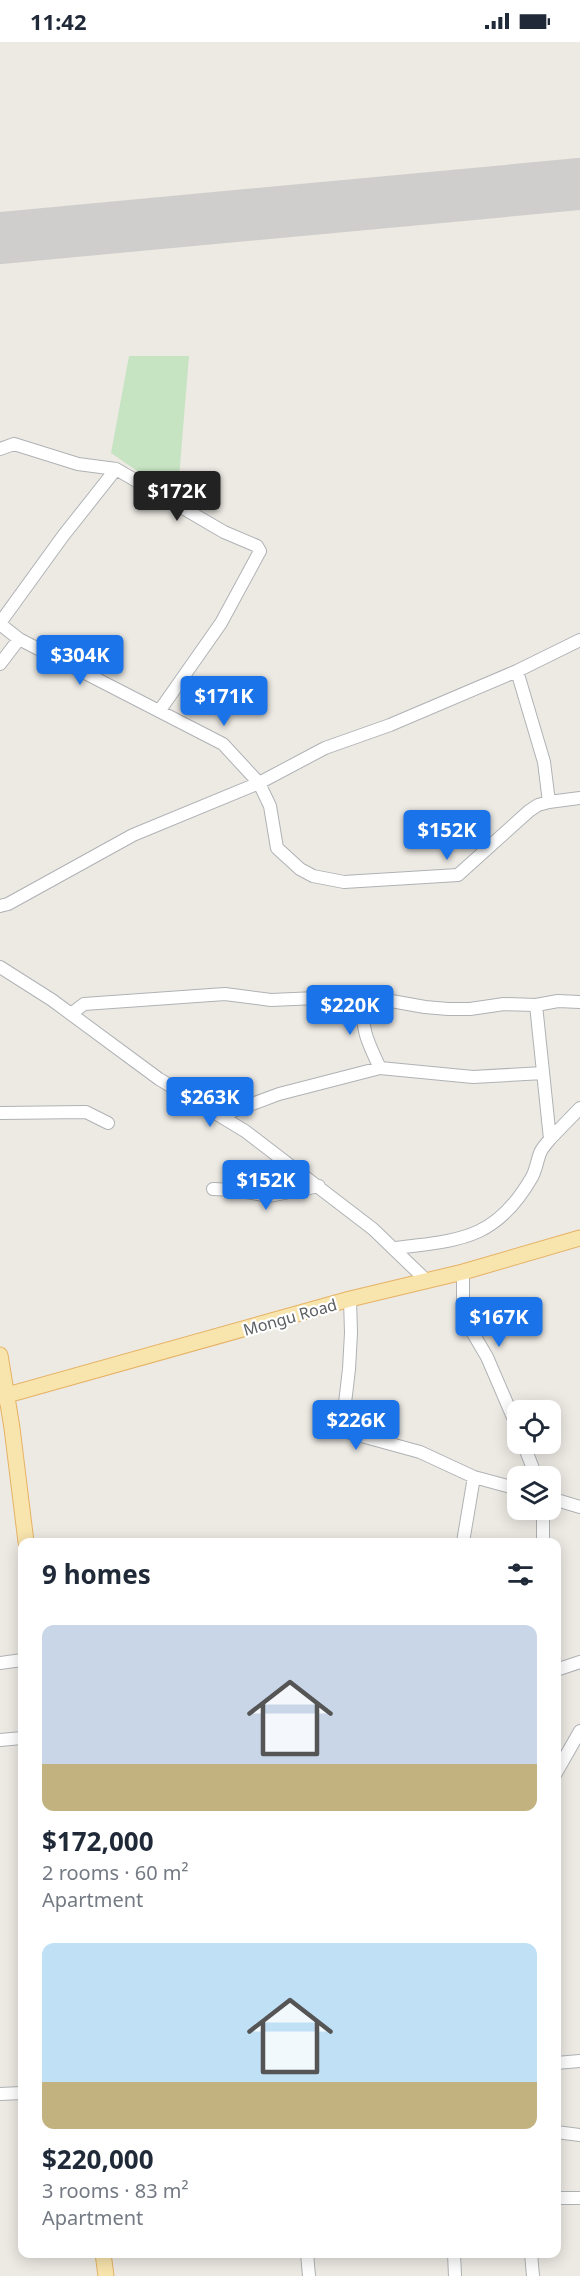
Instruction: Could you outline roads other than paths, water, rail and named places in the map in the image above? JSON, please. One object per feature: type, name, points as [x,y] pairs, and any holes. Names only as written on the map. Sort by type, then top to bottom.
[{"type":"main road","name":"Mongu Road","points":[[3,1396],[350,1299],[463,1272],[580,1238]]},
{"type":"main road","points":[[0,1355],[3,1396],[25,1538]]},
{"type":"main road","points":[[104,2258],[106,2276]]},
{"type":"street","points":[[0,449],[14,444],[78,464],[116,469],[224,532],[257,546],[260,551],[221,623],[160,710]]},
{"type":"street","points":[[116,469],[63,536],[0,624],[19,639],[223,744],[259,783],[270,806],[277,848],[300,870],[313,876],[344,882],[458,875],[538,805],[580,798]]},
{"type":"street","points":[[0,664],[19,639]]},
{"type":"street","points":[[0,906],[8,904],[133,835],[259,783],[325,748],[390,725],[517,671],[580,640]]},
{"type":"street","points":[[517,671],[544,762],[549,802]]},
{"type":"street","points":[[0,967],[71,1014],[159,1079],[245,1131],[319,1186],[395,1248],[427,1281]]},
{"type":"street","points":[[71,1014],[84,1004],[225,994],[271,1000],[363,996],[425,1007],[470,1010],[504,1004],[536,1005],[558,1001],[580,1002]]},
{"type":"street","points":[[363,996],[361,1020],[380,1068]]},
{"type":"street","points":[[536,1005],[550,1139]]},
{"type":"street","points":[[220,1116],[279,1094],[380,1068],[473,1077],[543,1073]]},
{"type":"street","points":[[395,1248],[457,1240],[490,1226],[512,1205],[531,1179],[542,1149],[580,1108]]},
{"type":"street","points":[[0,1113],[86,1112],[108,1123]]},
{"type":"street","points":[[213,1189],[269,1196],[319,1186]]},
{"type":"street","points":[[463,1272],[463,1300],[467,1323],[490,1363],[507,1403]]},
{"type":"street","points":[[350,1299],[351,1333],[343,1420],[347,1432],[420,1452],[474,1477],[507,1487]]},
{"type":"street","points":[[464,1538],[474,1477]]},
{"type":"street","points":[[561,1501],[580,1507]]},
{"type":"street","points":[[543,1520],[543,1538]]},
{"type":"street","points":[[0,1663],[18,1661]]},
{"type":"street","points":[[561,1668],[580,1662]]},
{"type":"street","points":[[561,1764],[580,1731]]},
{"type":"street","points":[[0,1740],[18,1738]]},
{"type":"street","points":[[561,2063],[580,2061]]},
{"type":"street","points":[[0,2094],[18,2093]]},
{"type":"street","points":[[561,2133],[580,2135]]},
{"type":"street","points":[[561,2198],[580,2198]]},
{"type":"street","points":[[307,2258],[309,2276]]},
{"type":"street","points":[[454,2258],[455,2276]]},
{"type":"street","points":[[531,2258],[533,2276]]}]
